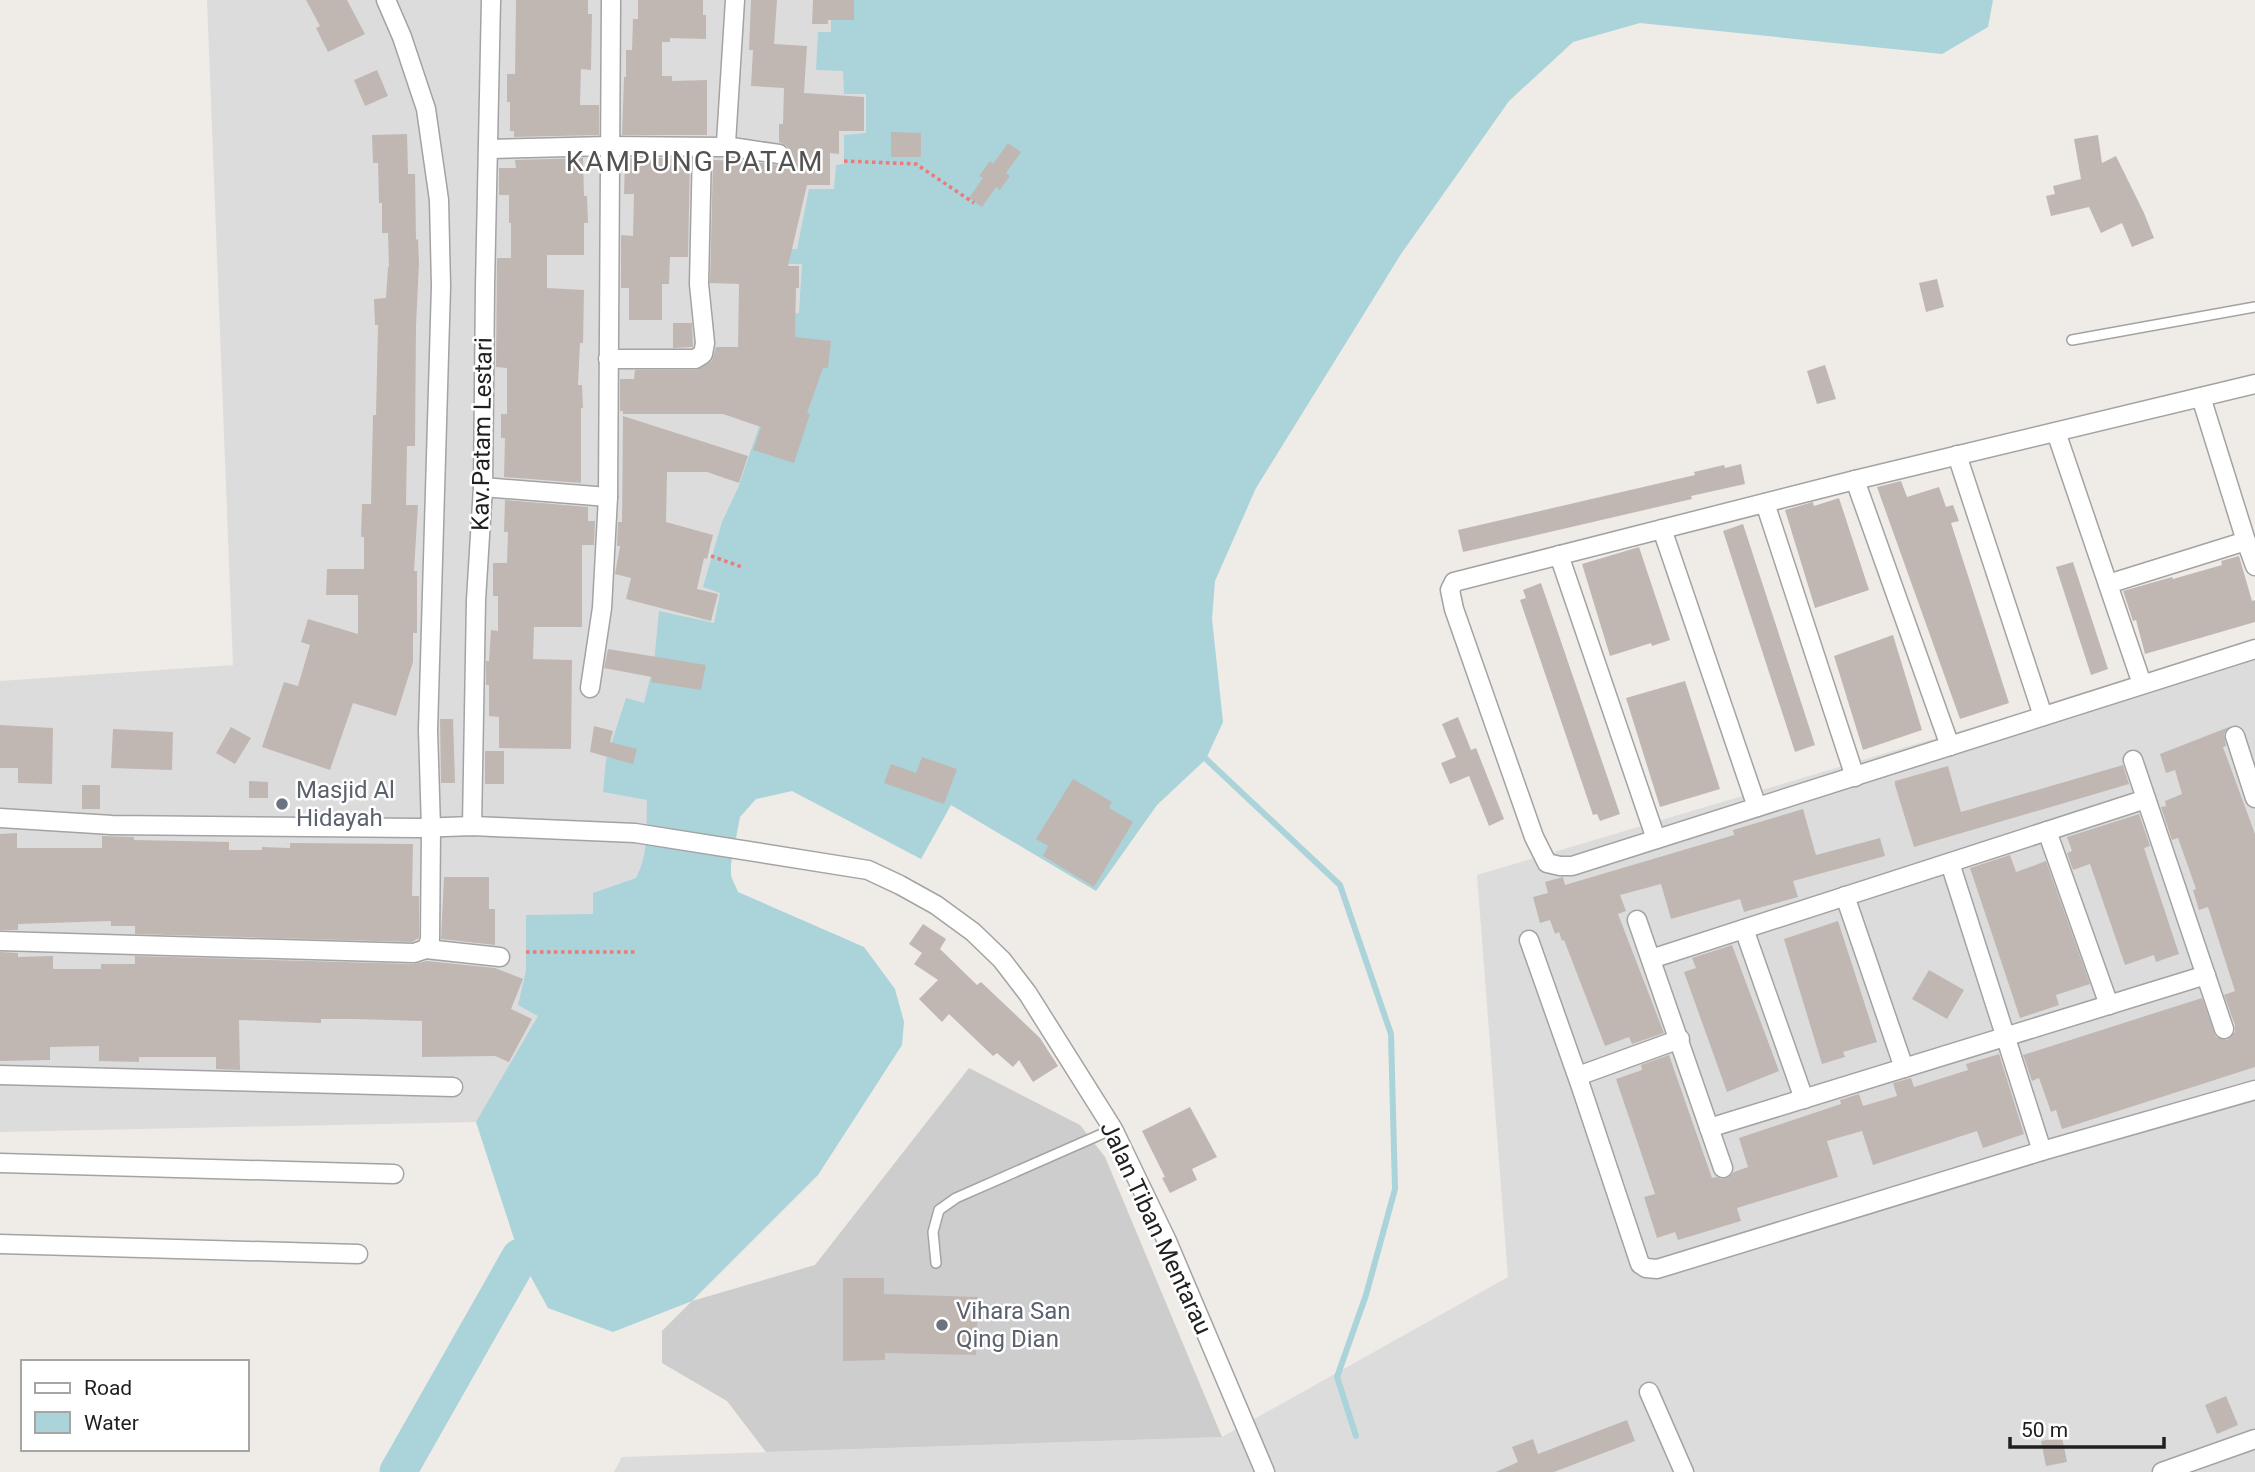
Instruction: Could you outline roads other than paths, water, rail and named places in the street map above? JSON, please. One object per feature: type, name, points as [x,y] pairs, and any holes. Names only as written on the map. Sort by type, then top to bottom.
[{"type":"street","name":"Kav.Patam Lestari","points":[[386,0],[402,37],[426,109],[439,200],[441,286],[428,730],[430,940],[426,948]]},
{"type":"street","name":"Kav.Patam Lestari","points":[[472,826],[477,600],[483,487],[491,0]]},
{"type":"street","points":[[590,688],[602,608],[608,497],[611,0]]},
{"type":"street","points":[[724,146],[735,0]]},
{"type":"street","points":[[489,149],[724,146],[779,154]]},
{"type":"street","points":[[608,359],[695,359],[703,354],[705,343],[699,284],[702,148]]},
{"type":"street","points":[[2255,384],[1957,455],[1559,555],[1454,582],[1450,590],[1454,609],[1534,837],[1548,863],[1560,866],[1572,866],[2255,649]]},
{"type":"street","points":[[2201,397],[2255,566]]},
{"type":"street","points":[[2056,432],[2143,684]]},
{"type":"street","points":[[1957,455],[2043,716]]},
{"type":"street","points":[[1855,481],[1950,746]]},
{"type":"street","points":[[483,487],[608,497]]},
{"type":"street","points":[[1765,503],[1855,777]]},
{"type":"street","points":[[1662,529],[1758,807]]},
{"type":"street","points":[[2108,584],[2246,541]]},
{"type":"street","points":[[1559,555],[1656,839]]},
{"type":"street","points":[[2235,736],[2251,772],[2255,798]]},
{"type":"street","points":[[2133,760],[2224,1029]]},
{"type":"street","points":[[1651,960],[2146,799]]},
{"type":"street","points":[[0,818],[112,825],[431,828],[472,826]]},
{"type":"street","name":"Jalan Tiban Mentarau","points":[[472,826],[635,833],[868,870],[936,905],[973,932],[1002,960],[1028,994],[1113,1129],[1167,1241],[1265,1472]]},
{"type":"street","points":[[2047,831],[2109,1006]]},
{"type":"street","points":[[1950,863],[2042,1152]]},
{"type":"street","points":[[1845,896],[1904,1068]]},
{"type":"street","points":[[1637,920],[1723,1168]]},
{"type":"street","points":[[1744,929],[1804,1099]]},
{"type":"street","points":[[1529,940],[1640,1264],[1646,1268],[1657,1269],[2255,1090]]},
{"type":"street","points":[[0,941],[414,953],[426,948],[500,957]]},
{"type":"street","points":[[1709,1128],[2206,975]]},
{"type":"street","points":[[1579,1080],[1681,1043]]},
{"type":"street","points":[[0,1076],[453,1087]]},
{"type":"street","points":[[0,1163],[394,1174]]},
{"type":"street","points":[[0,1244],[358,1254]]},
{"type":"street","points":[[1649,1392],[1677,1470]]},
{"type":"street","points":[[2162,1472],[2255,1439]]},
{"type":"lane","points":[[2072,340],[2255,307]]},
{"type":"lane","points":[[936,1263],[933,1231],[939,1210],[956,1198],[1113,1129]]},
{"type":"water","points":[[831,0],[1993,0],[1988,27],[1942,54],[1640,23],[1573,42],[1509,101],[1401,254],[1256,488],[1215,581],[1212,619],[1223,722],[1206,759],[1157,805],[1096,891],[951,805],[921,859],[792,791],[756,799],[740,817],[731,864],[731,876],[738,892],[864,947],[895,989],[904,1022],[902,1045],[818,1175],[692,1301],[613,1332],[548,1308],[520,1257],[476,1122],[538,1016],[518,1005],[526,971],[526,915],[593,914],[593,893],[636,878],[640,869],[646,840],[647,800],[603,792],[606,760],[626,698],[644,703],[654,663],[659,611],[714,623],[720,593],[703,587],[722,522],[738,488],[768,401],[783,315],[799,313],[802,264],[747,263],[747,249],[797,249],[809,189],[834,189],[836,165],[844,164],[844,135],[866,133],[866,94],[844,94],[843,71],[816,70],[818,32],[831,32]]},
{"type":"waterway","points":[[1206,759],[1340,885],[1391,1034],[1395,1189],[1366,1295],[1337,1377],[1356,1436]]},
{"type":"waterway","points":[[398,1472],[520,1257]]},
{"type":"place","name":"Masjid Al Hidayah","points":[[282,804]]},
{"type":"place","name":"Vihara San Qing Dian","points":[[942,1325]]},
{"type":"district","name":"KAMPUNG PATAM","points":[[695,161]]}]
